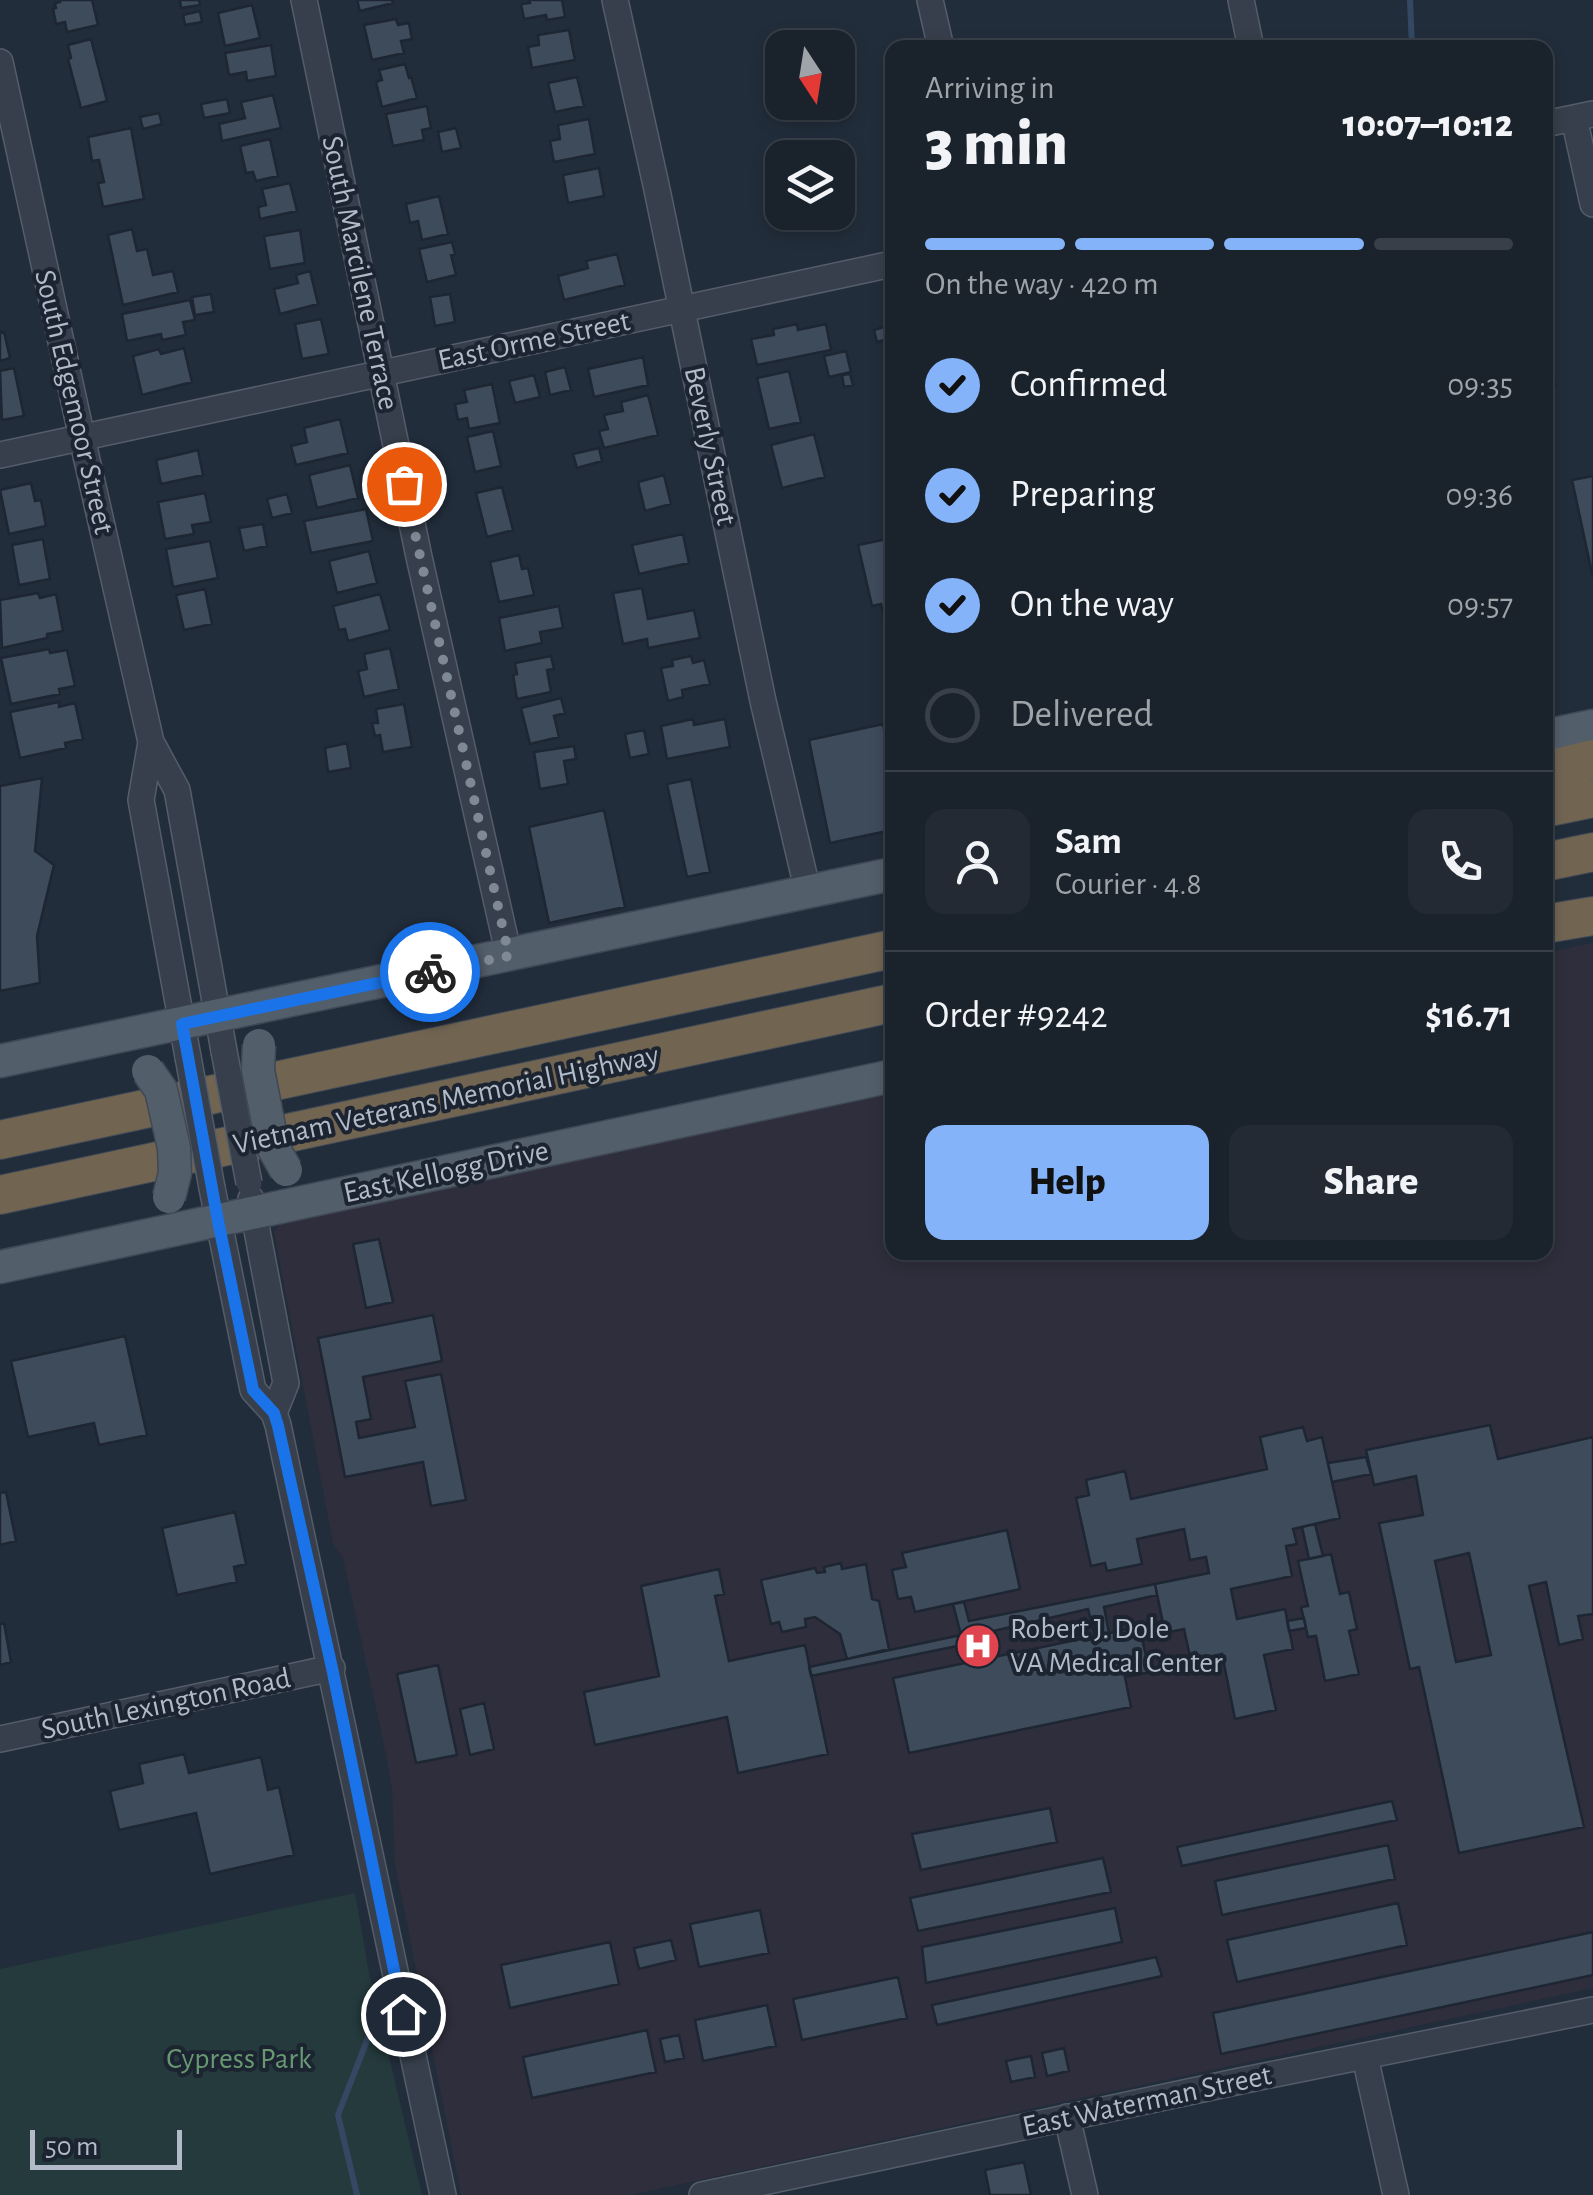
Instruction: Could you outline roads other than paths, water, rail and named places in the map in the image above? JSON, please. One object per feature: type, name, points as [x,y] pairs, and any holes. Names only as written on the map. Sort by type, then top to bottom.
[{"type":"highway","points":[[1553,769],[1593,759]]},
{"type":"highway","points":[[1553,806],[1593,798]]},
{"type":"highway","points":[[1553,860],[1593,852]]},
{"type":"highway","points":[[1553,923],[1593,919]]},
{"type":"highway","name":"Vietnam Veterans Memorial Highway","points":[[0,1138],[102,1120],[885,948]]},
{"type":"highway","name":"Vietnam Veterans Memorial Highway","points":[[0,1198],[885,1004]]},
{"type":"highway","points":[[634,1058],[885,1019]]},
{"type":"main road","points":[[1553,734],[1593,726]]},
{"type":"main road","points":[[0,1061],[885,876]]},
{"type":"main road","points":[[1553,932],[1593,919]]},
{"type":"main road","points":[[300,999],[270,1023],[259,1045],[258,1070],[273,1148],[286,1170],[306,1181],[349,1193]]},
{"type":"main road","points":[[95,1041],[126,1054],[148,1070],[161,1090],[174,1148],[175,1173],[169,1196],[147,1219],[105,1244]]},
{"type":"main road","name":"East Kellogg Drive","points":[[0,1266],[218,1221],[251,1198],[349,1193],[885,1078]]},
{"type":"street","name":"South Marcilene Terrace","points":[[304,0],[419,557],[509,956]]},
{"type":"street","name":"Beverly Street","points":[[615,0],[808,892]]},
{"type":"street","points":[[930,0],[938,40]]},
{"type":"street","points":[[1241,0],[1249,40]]},
{"type":"street","name":"South Edgemoor Street","points":[[0,62],[151,742],[177,790],[286,1383],[274,1413]]},
{"type":"street","points":[[1553,122],[1584,116],[1593,204]]},
{"type":"street","name":"East Orme Street","points":[[0,455],[885,265]]},
{"type":"street","name":"South Edgemoor Street","points":[[151,742],[141,800],[218,1221],[253,1390],[274,1413],[443,2195]]},
{"type":"street","name":"South Lexington Road","points":[[0,1739],[332,1668]]},
{"type":"street","name":"East Waterman Street","points":[[702,2195],[770,2188],[1068,2117],[1593,2010]]},
{"type":"street","points":[[1366,2056],[1396,2195]]},
{"type":"street","points":[[1068,2117],[1084,2195]]},
{"type":"waterway","points":[[1410,0],[1412,40]]},
{"type":"waterway","points":[[357,2195],[338,2115],[371,2030]]},
{"type":"place","name":"Robert J. Dole VA Medical Center","points":[[978,1646]]},
{"type":"park label","name":"Cypress Park","points":[[239,2059]]}]
